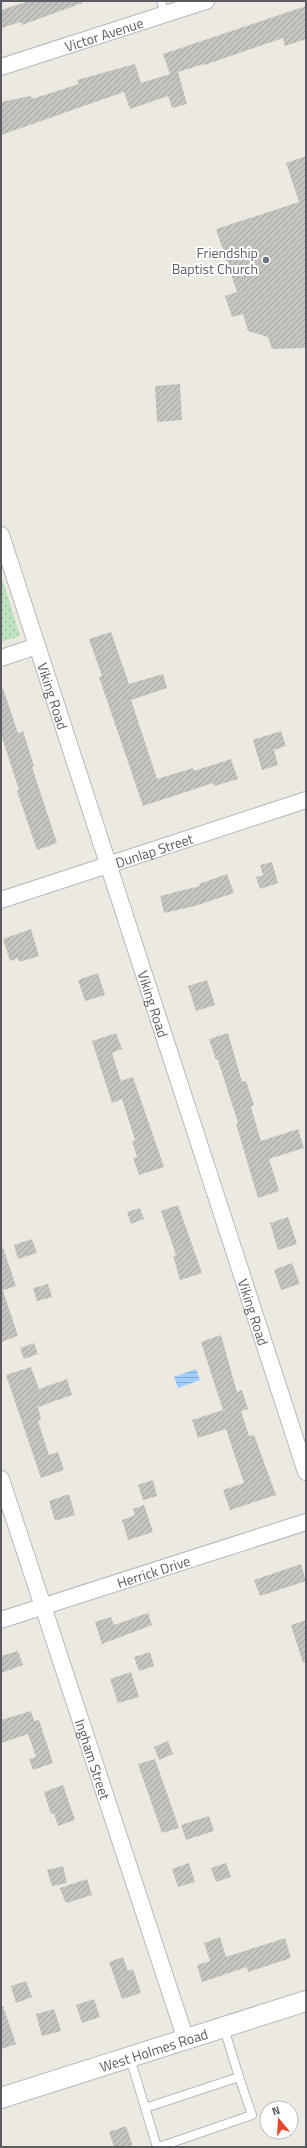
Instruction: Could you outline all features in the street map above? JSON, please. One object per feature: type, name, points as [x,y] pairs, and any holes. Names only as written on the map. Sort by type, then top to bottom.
[{"type":"street","name":"Victor Avenue","points":[[1,67],[163,8],[206,1]]},
{"type":"street","name":"Viking Road","points":[[1,535],[306,1472]]},
{"type":"street","points":[[1,658],[38,646]]},
{"type":"street","name":"Dunlap Street","points":[[1,900],[306,800]]},
{"type":"street","name":"Ingham Street","points":[[1,1479],[186,2040]]},
{"type":"street","name":"Herrick Drive","points":[[1,1620],[306,1522]]},
{"type":"street","name":"West Holmes Road","points":[[1,2098],[306,2001]]},
{"type":"lane","points":[[130,2058],[158,2147],[252,2115],[224,2028]]},
{"type":"lane","points":[[146,2108],[239,2077]]},
{"type":"green space","points":[[1,575],[20,636],[1,642]]},
{"type":"water","points":[[196,1369],[200,1380],[178,1388],[174,1377]]},
{"type":"building","points":[[29,1],[82,1],[82,3],[22,25],[21,22],[1,28],[1,10]]},
{"type":"building","points":[[306,6],[306,39],[285,46],[283,38],[204,65],[178,72],[187,104],[172,108],[168,96],[130,109],[124,92],[1,135],[1,102],[31,96],[32,99],[79,84],[77,80],[135,64],[141,83],[170,74],[163,54]]},
{"type":"building","name":"Friendship Baptist Church","points":[[306,156],[306,348],[272,349],[268,337],[248,331],[243,314],[232,317],[225,296],[237,292],[216,229],[299,202],[286,163]]},
{"type":"building","points":[[180,384],[182,420],[157,422],[155,386]]},
{"type":"building","points":[[111,632],[129,684],[163,674],[167,688],[131,700],[157,779],[193,768],[194,771],[231,759],[238,779],[214,786],[213,783],[143,806],[99,677],[102,676],[89,639]]},
{"type":"building","points":[[3,688],[18,733],[23,731],[34,766],[32,767],[57,843],[37,850],[17,791],[19,790],[1,734],[1,689]]},
{"type":"building","points":[[281,731],[286,746],[274,750],[278,765],[262,770],[253,740]]},
{"type":"building","points":[[272,862],[278,883],[260,889],[256,877],[263,875],[260,865]]},
{"type":"building","points":[[227,874],[234,893],[195,906],[164,913],[160,896],[200,886],[199,884]]},
{"type":"building","points":[[31,929],[39,956],[19,962],[18,958],[10,961],[3,939]]},
{"type":"building","points":[[98,973],[105,995],[85,1001],[78,980]]},
{"type":"building","points":[[207,980],[215,1005],[196,1011],[188,986]]},
{"type":"building","points":[[116,1033],[122,1049],[112,1053],[121,1081],[133,1077],[164,1167],[139,1175],[133,1158],[137,1157],[132,1141],[135,1140],[122,1099],[112,1103],[92,1041]]},
{"type":"building","points":[[228,1033],[242,1082],[246,1081],[254,1105],[251,1107],[261,1141],[298,1129],[304,1148],[269,1159],[279,1191],[258,1198],[236,1124],[238,1123],[218,1060],[216,1060],[209,1039]]},
{"type":"building","points":[[178,1205],[202,1273],[180,1280],[173,1256],[176,1255],[161,1211]]},
{"type":"building","points":[[140,1208],[144,1219],[131,1224],[127,1212]]},
{"type":"building","points":[[288,1217],[297,1244],[278,1250],[270,1223]]},
{"type":"building","points":[[32,1239],[37,1253],[18,1259],[14,1245]]},
{"type":"building","points":[[1,1247],[3,1247],[16,1286],[1,1291]]},
{"type":"building","points":[[292,1263],[300,1284],[281,1290],[274,1270]]},
{"type":"building","points":[[48,1284],[52,1297],[37,1301],[33,1288]]},
{"type":"building","points":[[1,1291],[3,1291],[18,1336],[1,1342]]},
{"type":"building","points":[[221,1335],[237,1392],[242,1390],[248,1409],[241,1411],[249,1436],[254,1435],[276,1495],[230,1510],[223,1490],[244,1483],[226,1429],[198,1438],[192,1420],[223,1410],[201,1342]]},
{"type":"building","points":[[34,1343],[38,1354],[24,1359],[20,1348]]},
{"type":"building","points":[[31,1367],[39,1389],[67,1379],[72,1395],[38,1407],[41,1420],[38,1421],[49,1455],[58,1452],[64,1470],[41,1478],[6,1375]]},
{"type":"building","points":[[153,1480],[157,1496],[143,1500],[138,1485]]},
{"type":"building","points":[[69,1494],[75,1515],[55,1521],[49,1501]]},
{"type":"building","points":[[144,1505],[153,1532],[128,1540],[122,1520],[135,1515],[133,1509]]},
{"type":"building","points":[[301,1564],[306,1581],[260,1596],[254,1580]]},
{"type":"building","points":[[148,1613],[152,1625],[102,1644],[95,1622],[111,1617],[114,1625]]},
{"type":"building","points":[[306,1620],[306,1662],[303,1663],[291,1625]]},
{"type":"building","points":[[18,1651],[23,1665],[1,1673],[1,1656]]},
{"type":"building","points":[[150,1652],[154,1666],[139,1671],[134,1657]]},
{"type":"building","points":[[131,1672],[139,1697],[118,1703],[110,1679]]},
{"type":"building","points":[[31,1711],[34,1721],[39,1720],[53,1763],[33,1770],[29,1759],[36,1757],[28,1734],[1,1743],[1,1720]]},
{"type":"building","points":[[168,1741],[173,1754],[159,1760],[154,1747]]},
{"type":"building","points":[[155,1759],[179,1828],[162,1833],[138,1764]]},
{"type":"building","points":[[63,1785],[75,1820],[58,1826],[54,1813],[51,1814],[44,1792]]},
{"type":"building","points":[[209,1816],[214,1831],[186,1840],[181,1825]]},
{"type":"building","points":[[189,1863],[195,1882],[178,1887],[172,1869]]},
{"type":"building","points":[[226,1863],[231,1877],[216,1882],[211,1868]]},
{"type":"building","points":[[63,1866],[67,1883],[52,1886],[47,1870]]},
{"type":"building","points":[[87,1879],[92,1895],[67,1903],[66,1901],[65,1902],[60,1888]]},
{"type":"building","points":[[220,1937],[226,1957],[285,1938],[291,1958],[248,1972],[247,1967],[202,1982],[197,1965],[210,1961],[204,1943]]},
{"type":"building","points":[[123,1957],[128,1971],[133,1969],[141,1993],[122,1999],[109,1962]]},
{"type":"building","points":[[26,1981],[32,1997],[16,2003],[11,1986]]},
{"type":"building","points":[[94,1999],[100,2017],[82,2023],[76,2005]]},
{"type":"building","points":[[1,2006],[3,2006],[16,2044],[1,2049]]},
{"type":"building","points":[[54,2009],[61,2031],[42,2036],[36,2014]]},
{"type":"building","points":[[126,2126],[133,2147],[114,2147],[109,2132]]},
{"type":"place","name":"Friendship Baptist Church","points":[[266,260]]}]
